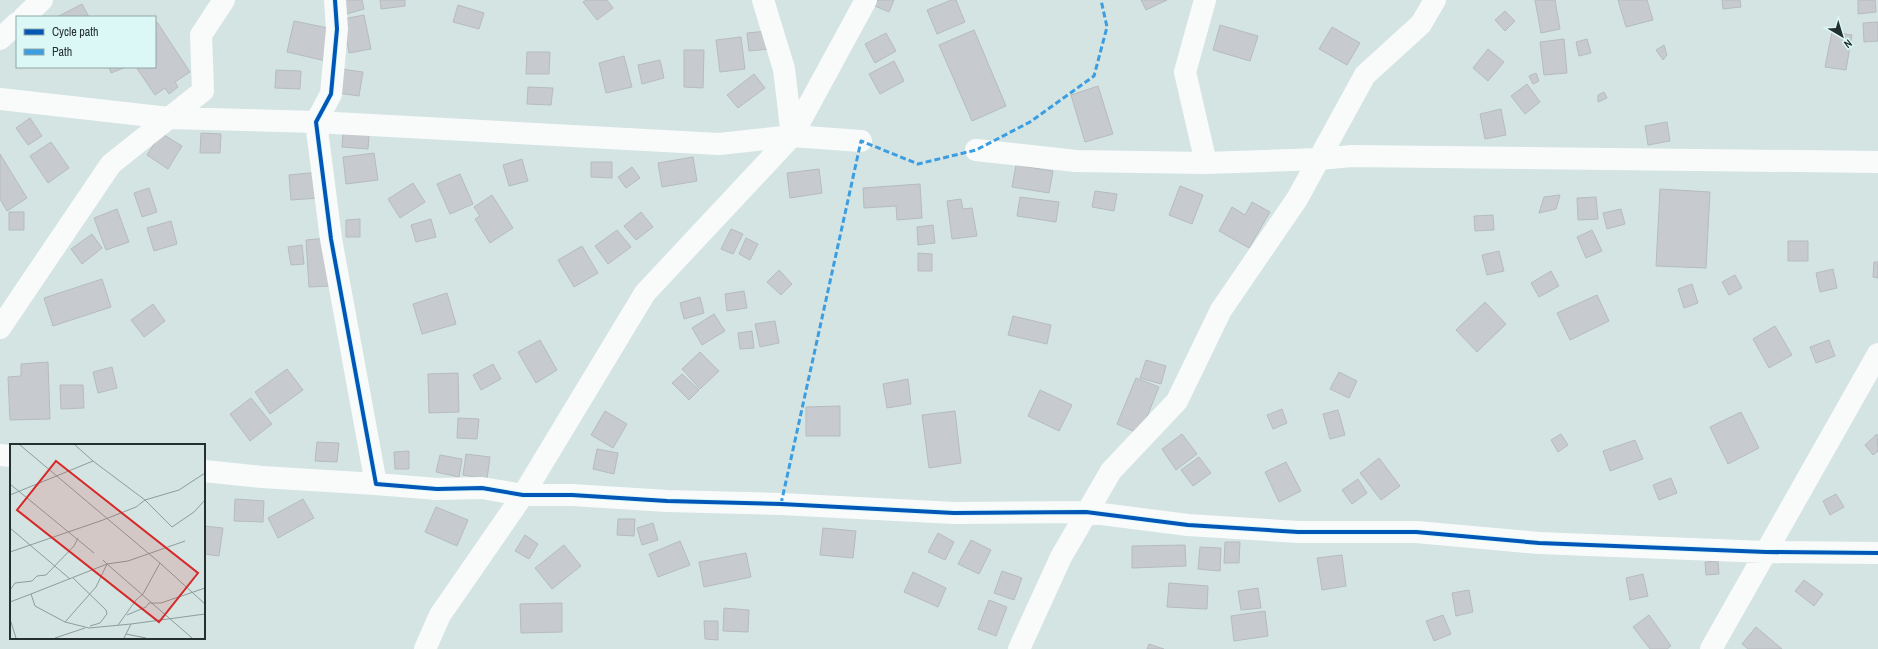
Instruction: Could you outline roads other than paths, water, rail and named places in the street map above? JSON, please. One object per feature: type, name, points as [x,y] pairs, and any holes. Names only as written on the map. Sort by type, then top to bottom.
[{"type":"street","points":[[25,16],[42,0]]},
{"type":"street","points":[[0,328],[111,164],[202,91],[201,35],[224,0]]},
{"type":"street","points":[[335,0],[337,29],[331,94],[316,122],[331,239],[376,484]]},
{"type":"street","points":[[763,0],[784,69],[792,136]]},
{"type":"street","points":[[425,649],[440,615],[523,495],[645,293],[792,136],[866,0]]},
{"type":"street","points":[[1205,0],[1185,72],[1206,163]]},
{"type":"street","points":[[1019,649],[1061,557],[1110,471],[1177,401],[1221,310],[1297,199],[1365,75],[1420,24],[1435,0]]},
{"type":"street","points":[[0,39],[16,25]]},
{"type":"street","points":[[0,99],[169,118],[316,122],[719,144],[792,136],[861,142]]},
{"type":"street","points":[[976,150],[1076,161],[1206,163],[1319,159],[1352,156],[1878,162]]},
{"type":"street","points":[[1711,649],[1878,354]]},
{"type":"street","points":[[0,455],[10,456]]},
{"type":"street","points":[[205,471],[262,477],[437,489],[482,488],[523,495],[572,495],[667,502],[781,504],[954,513],[1086,512],[1188,525],[1298,532],[1416,532],[1540,543],[1766,552],[1878,553]]}]
